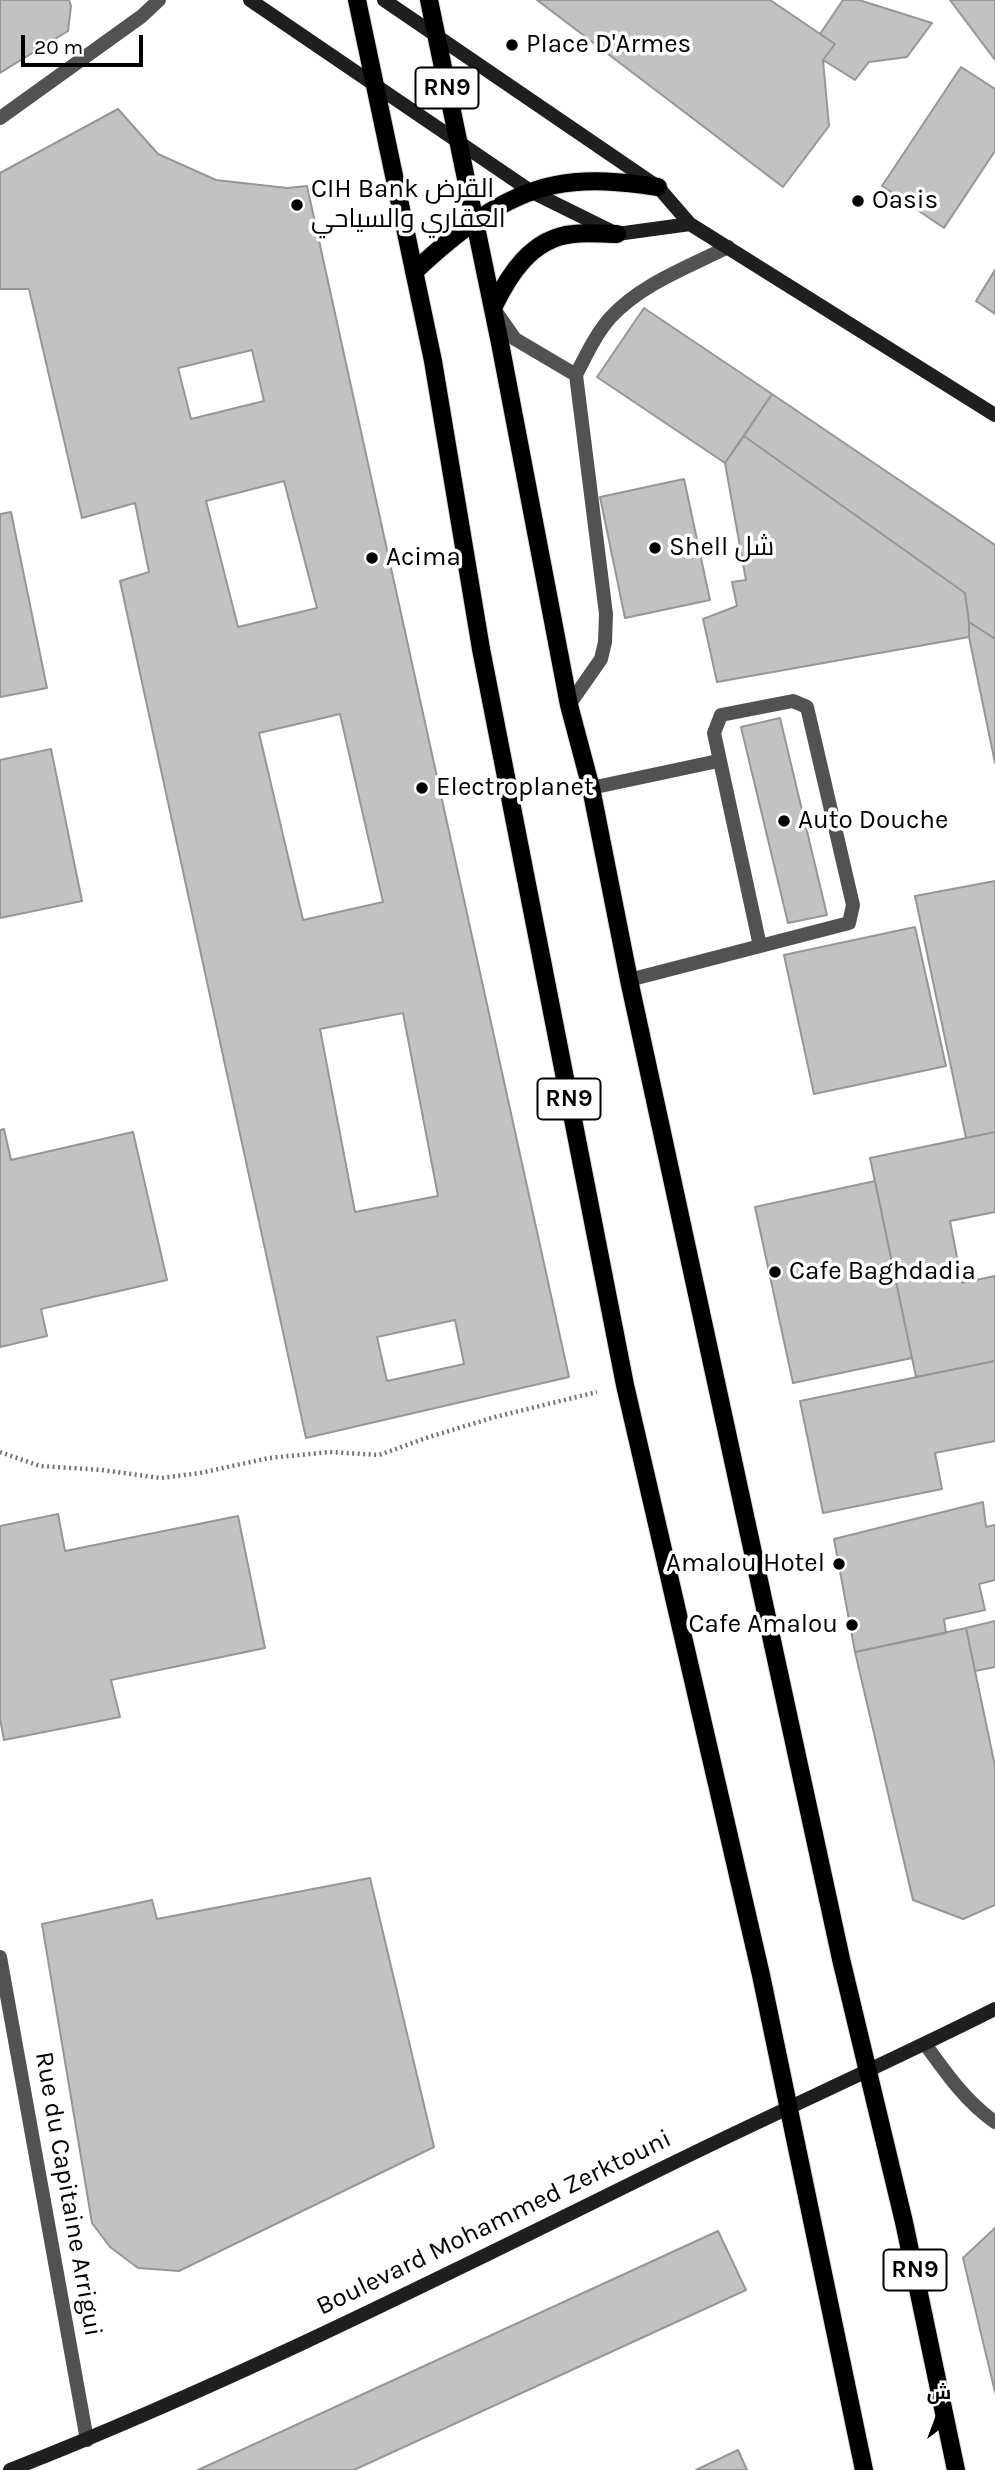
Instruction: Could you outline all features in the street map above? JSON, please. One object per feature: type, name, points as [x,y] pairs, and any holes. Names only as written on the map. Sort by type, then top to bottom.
[{"type":"main road","points":[[250,0],[532,192],[617,234]]},
{"type":"main road","name":"RN9","points":[[357,0],[433,361],[481,649],[625,1385],[761,1975],[864,2470]]},
{"type":"main road","points":[[384,0],[657,187],[690,224],[995,415]]},
{"type":"main road","name":"RN9","points":[[429,0],[493,307],[569,705],[592,788],[629,980],[841,1959],[904,2222],[956,2470]]},
{"type":"main road","points":[[414,272],[475,223],[499,207],[532,192],[555,185],[586,181],[657,187]]},
{"type":"main road","points":[[493,307],[509,275],[525,257],[546,243],[572,234],[617,234],[690,224]]},
{"type":"main road","name":"Boulevard Mohammed Zerktouni","points":[[10,2470],[87,2440],[357,2319],[788,2107],[995,2009]]},
{"type":"street","points":[[0,118],[142,16],[159,0]]},
{"type":"street","points":[[569,705],[601,659],[606,614],[576,375],[610,318],[629,302],[654,284],[728,247]]},
{"type":"street","points":[[493,307],[515,339],[576,375]]},
{"type":"street","points":[[629,980],[849,923],[853,905],[807,707],[793,701],[721,715],[714,733],[760,946]]},
{"type":"street","points":[[592,788],[718,761]]},
{"type":"street","name":"Rue du Capitaine Arrigui","points":[[0,1957],[87,2440]]},
{"type":"street","points":[[925,2044],[956,2087],[995,2122]]},
{"type":"path","points":[[0,1452],[40,1466],[102,1470],[161,1478],[200,1473],[269,1458],[330,1452],[379,1455],[495,1417],[625,1385]]},
{"type":"building","points":[[0,0],[69,0],[71,6],[68,31],[0,73]]},
{"type":"building","points":[[537,0],[770,0],[835,44],[823,60],[829,126],[783,187]]},
{"type":"building","points":[[843,0],[859,0],[932,23],[907,57],[869,62],[855,80],[823,60],[835,44],[820,34]]},
{"type":"building","points":[[950,0],[995,0],[995,60]]},
{"type":"building","points":[[961,67],[995,89],[995,151],[944,228],[882,186]]},
{"type":"building","points":[[118,109],[158,154],[216,180],[287,188],[307,186],[569,1377],[306,1438],[120,581],[149,572],[135,503],[82,518],[29,289],[0,289],[0,173]],"holes":[[[252,350],[264,401],[191,419],[178,368]],[[284,481],[317,608],[238,627],[206,501]],[[340,714],[383,902],[303,920],[259,733]],[[403,1013],[438,1196],[355,1212],[320,1029]],[[455,1320],[464,1364],[387,1381],[377,1337]]]},
{"type":"building","points":[[995,270],[995,314],[976,301]]},
{"type":"building","points":[[644,308],[772,394],[725,463],[597,377]]},
{"type":"building","points":[[772,394],[995,545],[995,639],[969,622],[965,593],[744,436]]},
{"type":"building","points":[[744,436],[965,593],[969,637],[717,682],[703,619],[737,606],[732,582],[746,580],[725,463]]},
{"type":"building","name":"Shell شل","points":[[684,479],[710,600],[625,618],[600,497]]},
{"type":"building","points":[[11,512],[47,688],[0,697],[0,514]]},
{"type":"building","points":[[969,622],[995,639],[995,763],[969,637]]},
{"type":"building","name":"Auto Douche","points":[[780,718],[827,915],[788,923],[741,727]]},
{"type":"building","points":[[51,749],[82,901],[0,918],[0,760]]},
{"type":"building","points":[[995,881],[995,1132],[966,1138],[915,896]]},
{"type":"building","points":[[915,927],[946,1066],[814,1094],[784,955]]},
{"type":"building","points":[[4,1129],[11,1160],[133,1132],[167,1280],[41,1309],[47,1336],[0,1347],[0,1130]]},
{"type":"building","points":[[995,1132],[995,1212],[950,1221],[962,1283],[995,1276],[995,1361],[916,1377],[870,1158]]},
{"type":"building","points":[[875,1181],[912,1358],[793,1383],[755,1207]]},
{"type":"building","points":[[995,1361],[995,1441],[935,1453],[942,1489],[823,1513],[800,1401]]},
{"type":"building","points":[[983,1502],[986,1527],[995,1525],[995,1580],[979,1584],[985,1610],[944,1619],[946,1633],[855,1652],[834,1539]]},
{"type":"building","points":[[58,1514],[65,1551],[238,1516],[265,1648],[111,1680],[120,1717],[4,1740],[0,1719],[0,1526]]},
{"type":"building","points":[[995,1621],[995,1667],[975,1671],[966,1628]]},
{"type":"building","points":[[966,1628],[995,1766],[995,1905],[963,1919],[913,1900],[855,1652]]},
{"type":"building","points":[[370,1878],[434,2147],[179,2271],[138,2268],[110,2247],[92,2223],[42,1924],[152,1900],[157,1919]]},
{"type":"building","points":[[995,2228],[995,2392],[963,2258]]},
{"type":"building","points":[[718,2231],[746,2290],[354,2470],[198,2470]]},
{"type":"building","points":[[738,2450],[747,2470],[696,2470]]},
{"type":"place","name":"Place D'Armes","points":[[512,45]]},
{"type":"place","name":"Oasis","points":[[858,201]]},
{"type":"place","name":"CIH Bank القرض العقاري والسياحي","points":[[297,205]]},
{"type":"place","name":"Shell شل","points":[[655,548]]},
{"type":"place","name":"Acima","points":[[372,558]]},
{"type":"place","name":"Electroplanet","points":[[422,788]]},
{"type":"place","name":"Auto Douche","points":[[784,821]]},
{"type":"place","name":"Cafe Baghdadia","points":[[775,1272]]},
{"type":"place","name":"Amalou Hotel","points":[[839,1564]]},
{"type":"place","name":"Cafe Amalou","points":[[852,1625]]}]
